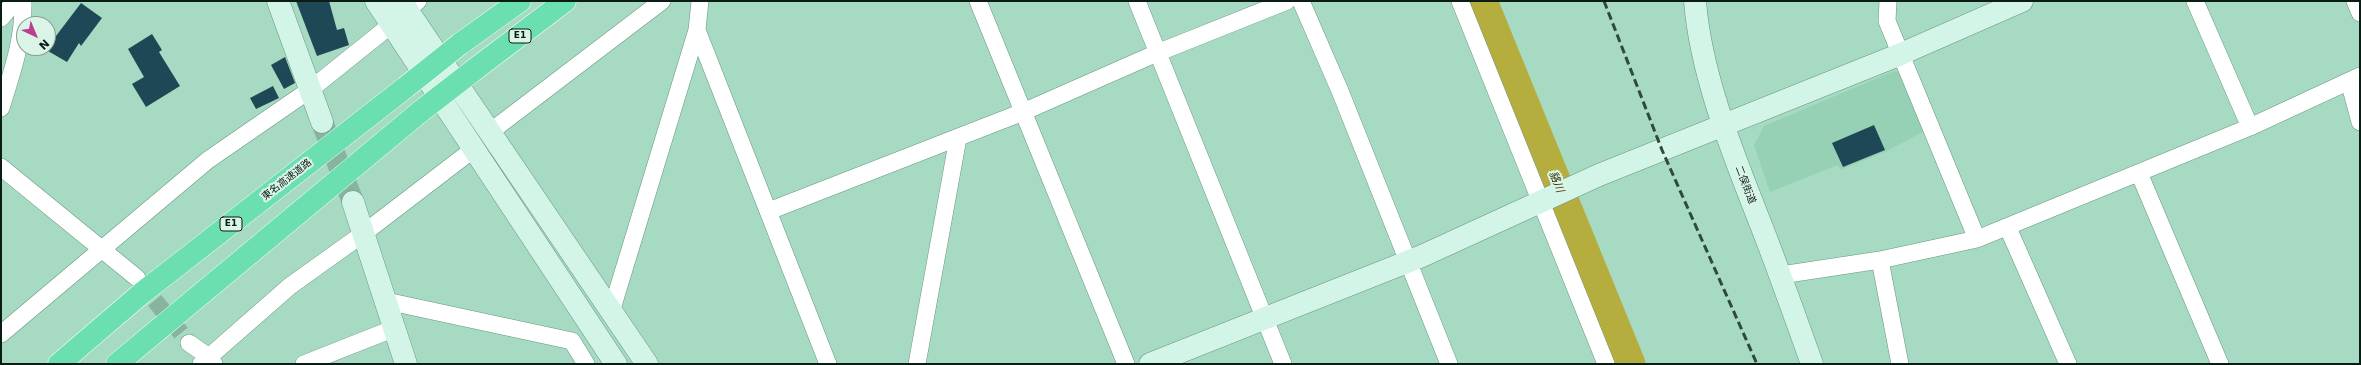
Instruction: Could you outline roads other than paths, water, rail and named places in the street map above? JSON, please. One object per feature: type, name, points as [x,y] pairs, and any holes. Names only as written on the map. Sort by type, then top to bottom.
[{"type":"highway","name":"東名高速道路","points":[[59,364],[142,293],[460,44],[520,1]]},
{"type":"highway","name":"E1","points":[[117,364],[421,111],[565,1]]},
{"type":"street","points":[[1,18],[15,1]]},
{"type":"street","points":[[1,108],[20,45],[23,21],[23,1]]},
{"type":"street","points":[[278,1],[322,122]]},
{"type":"street","points":[[376,1],[404,9],[490,132],[611,312],[648,364]]},
{"type":"street","points":[[490,132],[662,1]]},
{"type":"street","points":[[611,312],[697,30],[700,1]]},
{"type":"street","points":[[978,1],[1126,364]]},
{"type":"street","points":[[1137,1],[1263,318],[1283,364]]},
{"type":"street","points":[[769,211],[1023,112],[1157,53],[1287,1]]},
{"type":"street","points":[[1301,1],[1340,90],[1449,364]]},
{"type":"street","points":[[1460,1],[1606,364]]},
{"type":"street","name":"二俣街道","points":[[1695,1],[1697,23],[1722,125],[1781,275],[1812,364]]},
{"type":"street","points":[[1888,1],[1887,21],[1977,239]]},
{"type":"street","points":[[1150,364],[1409,261],[1579,184],[1900,54],[2022,1]]},
{"type":"street","points":[[2195,1],[2250,127]]},
{"type":"street","points":[[2355,1],[2360,12]]},
{"type":"street","points":[[1,334],[104,250],[208,160],[311,89],[404,9]]},
{"type":"street","points":[[404,9],[474,148],[616,364]]},
{"type":"street","points":[[697,30],[828,364]]},
{"type":"street","points":[[1781,275],[1880,260],[1977,239],[2008,228],[2250,127],[2354,78],[2360,122]]},
{"type":"street","points":[[917,364],[958,138]]},
{"type":"street","points":[[189,343],[208,362],[290,286],[364,233],[474,148]]},
{"type":"street","points":[[1,167],[137,278]]},
{"type":"street","points":[[2139,173],[2220,364]]},
{"type":"street","points":[[353,202],[406,364]]},
{"type":"street","points":[[2008,228],[2068,364]]},
{"type":"street","points":[[1880,260],[1900,364]]},
{"type":"street","points":[[386,302],[572,341],[586,364]]},
{"type":"street","points":[[304,364],[395,328]]},
{"type":"waterway","name":"貉川","points":[[1482,1],[1630,364]]},
{"type":"tunnel","points":[[322,122],[353,202]]},
{"type":"tunnel","points":[[139,281],[189,343]]},
{"type":"railway","points":[[1604,1],[1662,150],[1757,364]]}]
